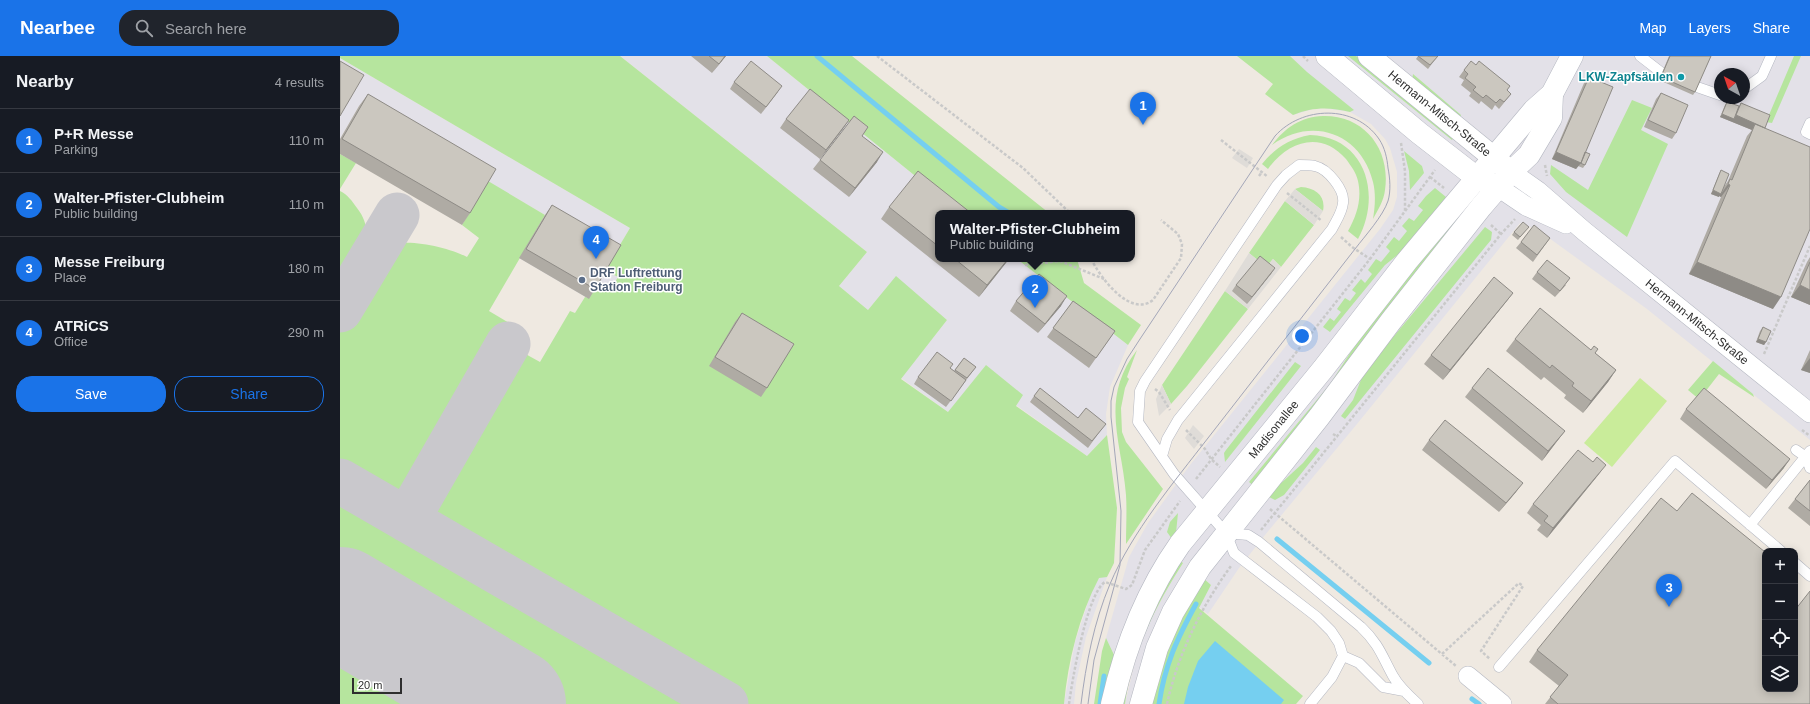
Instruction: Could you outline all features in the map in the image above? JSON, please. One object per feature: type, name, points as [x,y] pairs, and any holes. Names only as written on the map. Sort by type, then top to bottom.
[{"type":"main road","points":[[1327,56],[1419,133],[1477,178],[1504,179]]},
{"type":"main road","name":"Hermann-Mitsch-Straße","points":[[1369,56],[1494,158],[1504,179]]},
{"type":"main road","points":[[1141,704],[1157,648],[1173,612],[1196,572],[1324,411],[1391,321],[1504,179],[1528,155],[1551,118],[1552,94],[1572,56]]},
{"type":"main road","name":"Madisonallee","points":[[1112,704],[1120,670],[1134,628],[1146,601],[1176,549],[1323,369],[1407,261],[1534,110],[1552,94]]},
{"type":"street","name":"Hermann-Mitsch-Straße","points":[[1504,179],[1526,206],[1584,231],[1810,413]]},
{"type":"street","points":[[1468,676],[1502,704]]},
{"type":"lane","points":[[1640,56],[1662,73]]},
{"type":"lane","points":[[1750,85],[1762,76],[1771,56]]},
{"type":"lane","points":[[1697,87],[1714,93]]},
{"type":"lane","points":[[1810,123],[1806,132],[1810,134]]},
{"type":"lane","points":[[1162,456],[1167,439],[1178,420],[1332,229],[1344,202],[1340,187],[1330,176],[1316,166],[1299,165],[1286,175],[1277,185],[1145,381],[1140,390],[1138,422],[1174,474],[1226,533],[1234,553],[1317,617],[1331,631],[1339,643],[1343,656],[1332,677],[1310,704]]},
{"type":"lane","points":[[1796,450],[1808,454]]},
{"type":"lane","points":[[1808,454],[1810,468]]},
{"type":"lane","points":[[1750,525],[1808,454]]},
{"type":"lane","points":[[1499,667],[1675,461],[1777,548]]},
{"type":"lane","points":[[1226,533],[1248,535],[1259,542],[1361,626],[1373,639],[1394,677],[1404,691],[1418,704]]},
{"type":"lane","points":[[1798,566],[1810,576]]},
{"type":"lane","points":[[1343,656],[1359,663],[1382,687],[1404,691]]},
{"type":"path","points":[[877,56],[1023,168],[1067,210]]},
{"type":"path","points":[[1400,139],[1405,171],[1405,212]]},
{"type":"path","points":[[1221,140],[1332,229],[1352,247],[1370,259]]},
{"type":"path","points":[[1545,182],[1548,177],[1545,170],[1546,160]]},
{"type":"path","points":[[1069,704],[1080,641],[1097,589],[1104,582],[1126,589],[1132,585],[1145,550],[1188,490],[1370,259],[1436,169]]},
{"type":"path","points":[[1259,176],[1262,172]]},
{"type":"path","points":[[1261,530],[1501,234],[1515,219]]},
{"type":"path","points":[[1093,262],[1104,279],[1131,303],[1144,305],[1154,300],[1181,258],[1182,244],[1178,234],[1161,220]]},
{"type":"path","points":[[1757,370],[1810,246]]},
{"type":"path","points":[[1025,265],[1051,262]]},
{"type":"path","points":[[1062,262],[1104,279]]},
{"type":"path","points":[[1159,392],[1168,408]]},
{"type":"path","points":[[1188,432],[1205,449],[1211,459],[1221,467]]},
{"type":"path","points":[[1333,434],[1338,436]]},
{"type":"path","points":[[1275,514],[1452,662]]},
{"type":"path","points":[[1167,704],[1185,645],[1220,581],[1232,565]]},
{"type":"path","points":[[1442,654],[1519,583],[1523,586],[1482,651],[1499,667]]},
{"type":"shaded area","points":[[620,56],[767,56],[957,210],[935,210],[935,262],[1021,262],[1128,345],[1110,387],[1106,414],[1107,435],[1087,456],[1016,405],[948,412],[901,378],[947,320],[896,277],[868,310],[839,286],[867,252]]},
{"type":"shaded area","points":[[1290,56],[1810,56],[1810,440],[1647,309],[1538,230],[1520,223],[1265,535],[1239,568],[1208,614],[1199,607],[1211,585],[1203,578],[1151,704],[1125,704],[1135,662],[1148,625],[1168,587],[1183,563],[1180,560],[1115,657],[1106,638],[1129,557],[1148,523],[1190,465],[1380,229],[1393,210],[1397,197],[1397,172],[1390,148],[1385,139],[1371,124],[1350,112],[1324,108],[1313,109],[1293,115],[1307,73]]},
{"type":"shaded area","points":[[340,58],[630,228],[605,270],[618,277],[610,291],[589,299],[519,258],[545,215],[359,106],[340,139]]},
{"type":"shaded area","points":[[1239,149],[1253,158],[1247,168],[1232,158]]},
{"type":"shaded area","points":[[1295,189],[1323,211],[1314,225],[1285,201]]},
{"type":"shaded area","points":[[1249,253],[1266,267],[1273,259],[1281,267],[1248,309],[1225,291]]},
{"type":"shaded area","points":[[1162,385],[1171,404],[1159,416],[1156,399]]},
{"type":"shaded area","points":[[1193,425],[1204,436],[1194,449],[1185,438]]},
{"type":"shaded area","points":[[1103,576],[1107,577],[1086,637],[1076,683],[1074,704],[1064,704],[1075,642],[1092,590],[1099,578]]},
{"type":"green space","points":[[340,56],[620,56],[867,252],[839,286],[868,310],[896,276],[947,320],[901,379],[948,412],[986,365],[1023,395],[1016,406],[1087,456],[1107,435],[1117,508],[1114,563],[1107,577],[1099,578],[1080,623],[1068,672],[1064,704],[744,704],[421,517],[418,508],[421,502],[511,346],[540,362],[570,311],[575,313],[585,297],[589,298],[597,284],[610,291],[618,277],[605,270],[630,228],[340,58]]},
{"type":"green space","points":[[767,56],[852,56],[1045,210],[957,210]]},
{"type":"green space","points":[[1237,56],[1290,56],[1307,72],[1354,110],[1350,112],[1335,109],[1314,109],[1293,115],[1265,94],[1273,84]]},
{"type":"green space","points":[[1348,56],[1356,56],[1455,136],[1452,140]]},
{"type":"green space","points":[[1794,56],[1801,56],[1772,123],[1766,122]]},
{"type":"green space","points":[[1413,74],[1461,115],[1460,119],[1412,81]]},
{"type":"green space","points":[[1632,100],[1652,108],[1641,130],[1668,144],[1627,237],[1566,192],[1550,174],[1551,165],[1588,190]]},
{"type":"green space","points":[[1323,116],[1338,117],[1351,121],[1372,137],[1379,148],[1384,161],[1386,175],[1385,190],[1379,209],[1373,219],[1375,191],[1373,182],[1367,165],[1358,151],[1346,141],[1333,134],[1318,131],[1303,132],[1287,136],[1272,145],[1282,133],[1294,124],[1307,119]]},
{"type":"green space","points":[[1310,135],[1329,138],[1344,146],[1356,157],[1364,171],[1368,187],[1368,204],[1365,222],[1358,239],[1348,231],[1358,207],[1358,181],[1350,164],[1336,150],[1326,144],[1316,142],[1305,143],[1295,146],[1285,152],[1276,159],[1268,169],[1262,164],[1272,153],[1283,145],[1295,139]]},
{"type":"green space","points":[[1404,151],[1422,166],[1424,173],[1410,190],[1409,171]]},
{"type":"green space","points":[[340,154],[356,163],[340,189]]},
{"type":"green space","points":[[488,181],[545,215],[489,311],[511,324],[409,499],[405,503],[397,503],[340,471],[340,326],[379,256],[387,247],[396,244],[416,243],[440,247],[467,257],[479,238],[462,225]]},
{"type":"green space","points":[[1301,187],[1311,189],[1319,194],[1323,201],[1323,211],[1295,189]]},
{"type":"green space","points":[[1435,188],[1446,197],[1440,208],[1405,249],[1385,265],[1330,332],[1323,327],[1330,318],[1334,321],[1341,312],[1337,309],[1345,298],[1350,301],[1356,293],[1352,290],[1361,279],[1365,283],[1372,274],[1368,270],[1376,259],[1381,262],[1390,251],[1386,247],[1394,237],[1399,241],[1407,231],[1402,226],[1409,218],[1414,221],[1423,210],[1418,206]]},
{"type":"green space","points":[[340,191],[348,196],[363,219],[366,229],[366,240],[358,260],[340,289]]},
{"type":"green space","points":[[1285,201],[1314,225],[1281,267],[1273,259],[1266,267],[1249,253]]},
{"type":"green space","points":[[1462,209],[1466,212],[1382,315],[1254,486],[1249,482],[1330,384],[1365,330]]},
{"type":"green space","points":[[1485,227],[1492,232],[1491,240],[1345,419],[1341,416],[1353,400],[1364,372]]},
{"type":"green space","points":[[1021,262],[1078,262],[1084,283],[1141,325],[1128,345]]},
{"type":"green space","points":[[1225,291],[1248,309],[1171,404],[1162,385]]},
{"type":"green space","points":[[1137,350],[1127,377],[1129,379],[1125,388],[1121,408],[1122,432],[1126,442],[1163,489],[1126,544],[1126,495],[1116,421],[1116,403],[1119,386],[1125,368]]},
{"type":"green space","points":[[1713,361],[1753,394],[1754,397],[1719,374],[1705,392],[1786,464],[1783,469],[1688,390]]},
{"type":"green space","points":[[1295,362],[1301,366],[1225,462],[1224,453],[1226,450]]},
{"type":"green space","points":[[1640,378],[1667,401],[1612,467],[1584,443]]},
{"type":"green space","points":[[1316,447],[1320,450],[1284,495],[1275,500],[1267,496],[1303,463]]},
{"type":"green space","points":[[340,492],[706,704],[340,704]]},
{"type":"green space","points":[[1178,513],[1176,533],[1172,539],[1167,532],[1170,522]]},
{"type":"green space","points":[[1179,560],[1183,563],[1146,630],[1139,648],[1128,685],[1125,704],[1119,704],[1144,623]]},
{"type":"green space","points":[[1203,578],[1211,585],[1199,608],[1303,696],[1296,704],[1151,704],[1158,674],[1182,616]]},
{"type":"green space","points":[[1106,638],[1115,657],[1103,704],[1094,704],[1102,651]]},
{"type":"water","points":[[1215,641],[1284,700],[1281,704],[1184,704],[1188,687],[1198,661]]},
{"type":"building","points":[[709,56],[725,56],[719,64]]},
{"type":"building","points":[[1418,56],[1438,56],[1430,65]]},
{"type":"building","name":"LKW-Zapfsäulen","points":[[1670,56],[1711,56],[1695,92],[1661,77]]},
{"type":"building","points":[[340,61],[364,75],[340,116]]},
{"type":"building","points":[[751,61],[782,86],[766,107],[734,82]]},
{"type":"building","points":[[1471,61],[1476,65],[1479,61],[1510,86],[1507,90],[1511,94],[1504,102],[1500,99],[1496,103],[1486,95],[1483,98],[1473,90],[1476,87],[1465,78],[1468,74],[1464,70]]},
{"type":"building","points":[[1589,77],[1613,87],[1581,163],[1556,152]]},
{"type":"building","points":[[810,89],[849,120],[826,150],[786,119]]},
{"type":"building","points":[[1661,93],[1688,105],[1676,133],[1648,120]]},
{"type":"building","points":[[368,94],[496,169],[470,213],[342,139]]},
{"type":"building","points":[[1726,104],[1739,106],[1734,119],[1722,114]]},
{"type":"building","points":[[1741,104],[1743,104],[1770,115],[1765,128],[1736,115]]},
{"type":"building","points":[[854,116],[868,127],[862,136],[883,152],[855,188],[820,160]]},
{"type":"building","points":[[1755,124],[1810,147],[1810,229],[1781,297],[1697,262],[1730,185],[1728,184],[1730,179],[1732,180]]},
{"type":"building","points":[[1585,152],[1590,154],[1585,165],[1580,163]]},
{"type":"building","points":[[1721,170],[1729,174],[1721,194],[1713,190]]},
{"type":"building","points":[[918,171],[967,210],[935,210],[935,244],[889,207]]},
{"type":"building","points":[[552,205],[621,245],[595,289],[526,249]]},
{"type":"building","points":[[1523,222],[1529,227],[1520,237],[1514,232]]},
{"type":"building","points":[[1534,225],[1550,238],[1537,255],[1521,242]]},
{"type":"building","points":[[1260,256],[1275,268],[1252,297],[1236,285]]},
{"type":"building","points":[[1547,260],[1570,278],[1560,291],[1537,272]]},
{"type":"building","points":[[959,262],[1006,262],[987,285]]},
{"type":"building","points":[[1810,262],[1810,290],[1800,285]]},
{"type":"building","points":[[1039,274],[1067,296],[1045,324],[1016,301]]},
{"type":"building","points":[[1494,277],[1513,293],[1450,370],[1431,355]]},
{"type":"building","points":[[1073,301],[1115,331],[1096,358],[1053,328]]},
{"type":"building","points":[[1540,308],[1591,350],[1594,346],[1598,349],[1595,353],[1616,370],[1591,401],[1572,386],[1574,383],[1552,365],[1550,368],[1515,339]]},
{"type":"building","points":[[742,313],[794,344],[767,388],[715,357]]},
{"type":"building","points":[[1763,327],[1771,331],[1766,342],[1758,339]]},
{"type":"building","points":[[937,352],[953,364],[950,368],[966,380],[951,401],[918,377]]},
{"type":"building","points":[[964,358],[976,367],[967,378],[955,370]]},
{"type":"building","points":[[1488,368],[1565,431],[1548,451],[1472,388]]},
{"type":"building","points":[[1040,388],[1078,418],[1086,408],[1106,424],[1092,441],[1034,396]]},
{"type":"building","points":[[1704,388],[1790,459],[1772,480],[1686,409]]},
{"type":"building","points":[[1445,420],[1523,483],[1506,503],[1429,440]]},
{"type":"building","points":[[1578,450],[1593,462],[1597,457],[1606,465],[1553,528],[1544,521],[1548,516],[1533,504]]},
{"type":"building","points":[[1810,480],[1810,511],[1795,499]]},
{"type":"building","points":[[1692,493],[1762,550],[1762,692],[1798,692],[1798,606],[1810,591],[1810,704],[1558,704],[1550,697],[1568,675],[1537,650],[1661,498],[1677,511]]},
{"type":"waterway","points":[[817,56],[1004,210]]},
{"type":"waterway","points":[[1277,539],[1429,663]]},
{"type":"waterway","points":[[1159,704],[1168,664],[1183,629],[1196,604]]},
{"type":"waterway","points":[[1100,704],[1104,676]]},
{"type":"waterway","points":[[1472,699],[1479,704]]},
{"type":"taxiway","points":[[340,310],[397,215]]},
{"type":"taxiway","points":[[407,520],[508,344]]},
{"type":"taxiway","points":[[340,481],[726,704]]},
{"type":"runway","points":[[340,603],[510,704]]},
{"type":"tram line","points":[[1081,704],[1085,673],[1099,613],[1110,584],[1119,565],[1130,545],[1154,508],[1373,226],[1386,207],[1390,193],[1390,184],[1384,149],[1379,139],[1369,128],[1356,120],[1343,115],[1328,113],[1313,115],[1299,119],[1286,126],[1275,136],[1127,359],[1114,387],[1111,401],[1111,417],[1121,511],[1120,565],[1094,660],[1088,704]]},
{"type":"place","name":"LKW-Zapfsäulen","points":[[1681,77]]},
{"type":"place","name":"P+R Messe","points":[[1143,125]]},
{"type":"place","name":"ATRiCS","points":[[596,259]]},
{"type":"place","name":"DRF Luftrettung Station Freiburg","points":[[582,280]]},
{"type":"place","name":"Walter-Pfister-Clubheim","points":[[1035,308]]},
{"type":"place","name":"Messe Freiburg","points":[[1669,607]]}]
